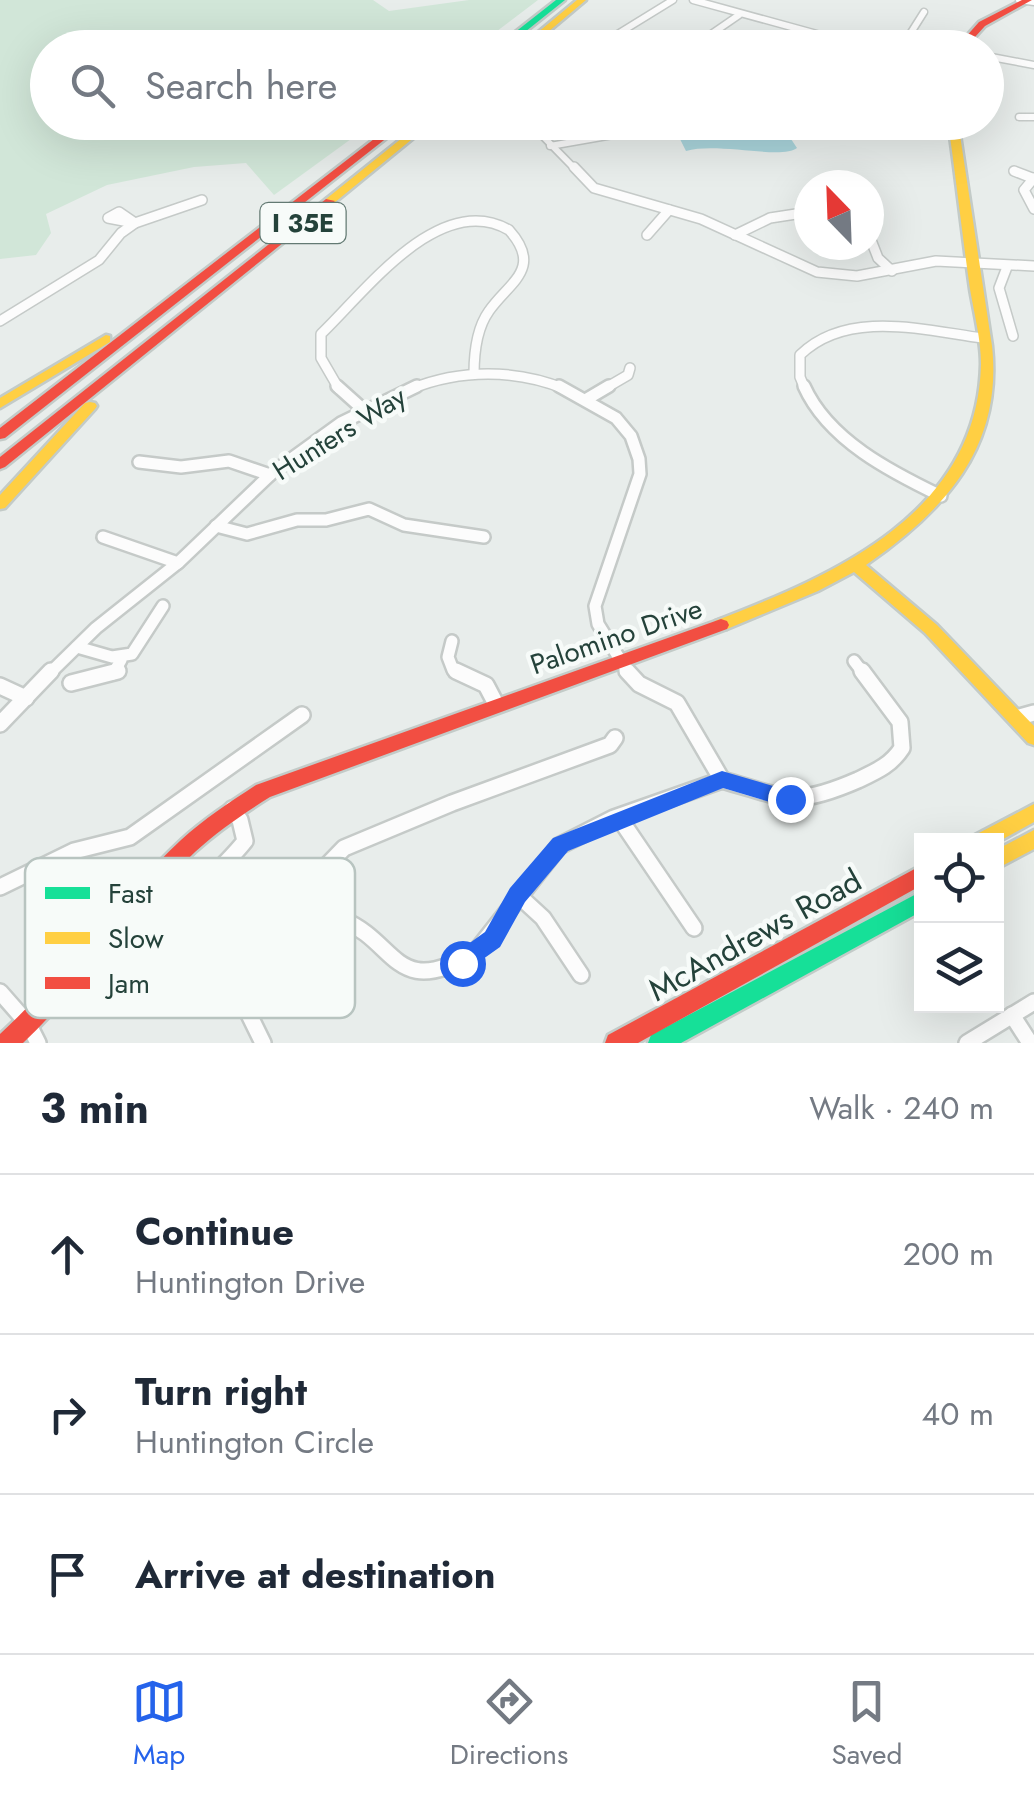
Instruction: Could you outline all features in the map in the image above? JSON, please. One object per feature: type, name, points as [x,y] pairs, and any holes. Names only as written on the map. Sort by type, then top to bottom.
[{"type":"main road","points":[[522,30],[561,0]]},
{"type":"main road","points":[[545,30],[582,0]]},
{"type":"main road","points":[[976,30],[1026,1]]},
{"type":"main road","name":"I 35E","points":[[0,435],[380,140]]},
{"type":"main road","name":"I 35E","points":[[0,464],[407,140]]},
{"type":"main road","name":"Palomino Drive","points":[[172,858],[200,831],[267,786],[297,779],[798,597],[857,566],[910,528],[941,496],[972,447],[982,421],[987,366],[956,140]]},
{"type":"main road","points":[[0,404],[201,280]]},
{"type":"main road","points":[[0,504],[83,413],[178,323]]},
{"type":"main road","points":[[857,566],[932,628],[1034,738]]},
{"type":"main road","points":[[995,833],[1034,812]]},
{"type":"main road","points":[[1004,856],[1034,839]]},
{"type":"main road","name":"McAndrews Road","points":[[616,1043],[914,878]]},
{"type":"main road","name":"McAndrews Road","points":[[659,1043],[914,904]]},
{"type":"main road","name":"Palomino Drive","points":[[8,1043],[35,1018]]},
{"type":"street","points":[[624,30],[673,0]]},
{"type":"street","points":[[693,0],[799,30]]},
{"type":"street","points":[[913,30],[924,12]]},
{"type":"street","points":[[717,30],[739,15]]},
{"type":"street","points":[[1004,59],[1034,65]]},
{"type":"street","points":[[1019,117],[1034,116]]},
{"type":"street","points":[[544,140],[594,188],[702,218],[817,272],[856,276],[936,262],[1034,266]]},
{"type":"street","points":[[550,146],[586,140]]},
{"type":"street","points":[[1014,171],[1033,178],[1024,190],[1034,209]]},
{"type":"street","points":[[0,321],[99,260],[132,222],[202,200]]},
{"type":"street","points":[[646,235],[669,210]]},
{"type":"street","points":[[735,235],[770,218],[794,214]]},
{"type":"street","points":[[366,412],[342,394],[322,364],[318,349],[321,334],[424,235],[440,227],[475,222],[509,230],[520,247],[526,268],[522,278],[484,318],[474,353],[474,374]]},
{"type":"street","points":[[880,260],[892,272]]},
{"type":"street","points":[[1007,267],[999,288],[1013,336]]},
{"type":"street","points":[[941,496],[881,464],[815,406],[799,380],[800,355],[819,336],[854,328],[894,328],[982,338]]},
{"type":"street","points":[[587,399],[628,375],[630,368]]},
{"type":"street","name":"Hunters Way","points":[[0,724],[77,647],[178,563],[270,475],[366,412],[419,384],[474,374],[536,375],[587,399],[622,421],[641,454],[640,474],[595,606],[598,624],[620,661]]},
{"type":"street","points":[[140,462],[181,467],[229,461],[270,475]]},
{"type":"street","points":[[216,526],[247,534],[297,520],[326,520],[369,509],[404,525],[484,537]]},
{"type":"street","points":[[103,537],[178,563]]},
{"type":"street","points":[[77,647],[120,660],[136,651],[164,606]]},
{"type":"street","points":[[452,641],[448,657],[453,670],[486,685],[496,704]]},
{"type":"street","points":[[71,684],[117,673],[120,660]]},
{"type":"street","points":[[620,661],[640,684],[677,703],[722,780]]},
{"type":"street","points":[[355,930],[404,967],[430,970],[462,963],[492,939],[518,895],[561,845],[722,780],[790,799],[817,798],[884,768],[902,748],[900,722],[854,661]]},
{"type":"street","points":[[0,686],[26,698]]},
{"type":"street","points":[[1016,718],[1034,713]]},
{"type":"street","points":[[60,858],[130,837],[302,715]]},
{"type":"street","points":[[333,858],[348,847],[435,807],[478,796],[610,746],[615,738]]},
{"type":"street","points":[[232,809],[245,841],[233,858]]},
{"type":"street","points":[[620,818],[694,928]]},
{"type":"street","points":[[0,887],[25,875]]},
{"type":"street","points":[[518,895],[543,918],[581,975]]},
{"type":"street","points":[[0,992],[29,1024],[38,1043]]},
{"type":"street","points":[[967,1043],[1034,1002]]},
{"type":"street","points":[[1012,1016],[1030,1043]]},
{"type":"street","points":[[249,1018],[263,1043]]},
{"type":"green space","points":[[0,0],[373,0],[389,11],[469,0],[538,0],[498,30],[30,30],[30,140],[350,140],[274,195],[246,163],[194,167],[107,185],[46,214],[51,233],[36,255],[0,259]]},
{"type":"water","points":[[680,140],[792,140],[797,148],[778,152],[715,148],[686,151]]},
{"type":"traffic: fast","points":[[522,30],[561,0]]},
{"type":"traffic: fast","points":[[659,1043],[914,904]]},
{"type":"traffic: slow","points":[[545,30],[582,0]]},
{"type":"traffic: slow","points":[[330,201],[406,140]]},
{"type":"traffic: slow","points":[[721,625],[766,608],[857,563],[899,534],[935,501],[963,462],[981,417],[987,365],[955,140]]},
{"type":"traffic: slow","points":[[0,404],[106,339]]},
{"type":"traffic: slow","points":[[0,504],[90,406]]},
{"type":"traffic: slow","points":[[857,566],[931,629],[1034,738]]},
{"type":"traffic: slow","points":[[996,833],[1034,812]]},
{"type":"traffic: slow","points":[[1004,856],[1034,839]]},
{"type":"traffic: jam","points":[[976,30],[1028,0]]},
{"type":"traffic: jam","points":[[0,435],[380,140]]},
{"type":"traffic: jam","points":[[0,464],[330,201]]},
{"type":"traffic: jam","points":[[176,858],[224,816],[263,791],[721,625]]},
{"type":"traffic: jam","points":[[616,1043],[914,878]]},
{"type":"traffic: jam","points":[[7,1043],[34,1018]]},
{"type":"route","points":[[462,963],[492,939],[537,868],[561,845],[722,780],[790,799]]}]
